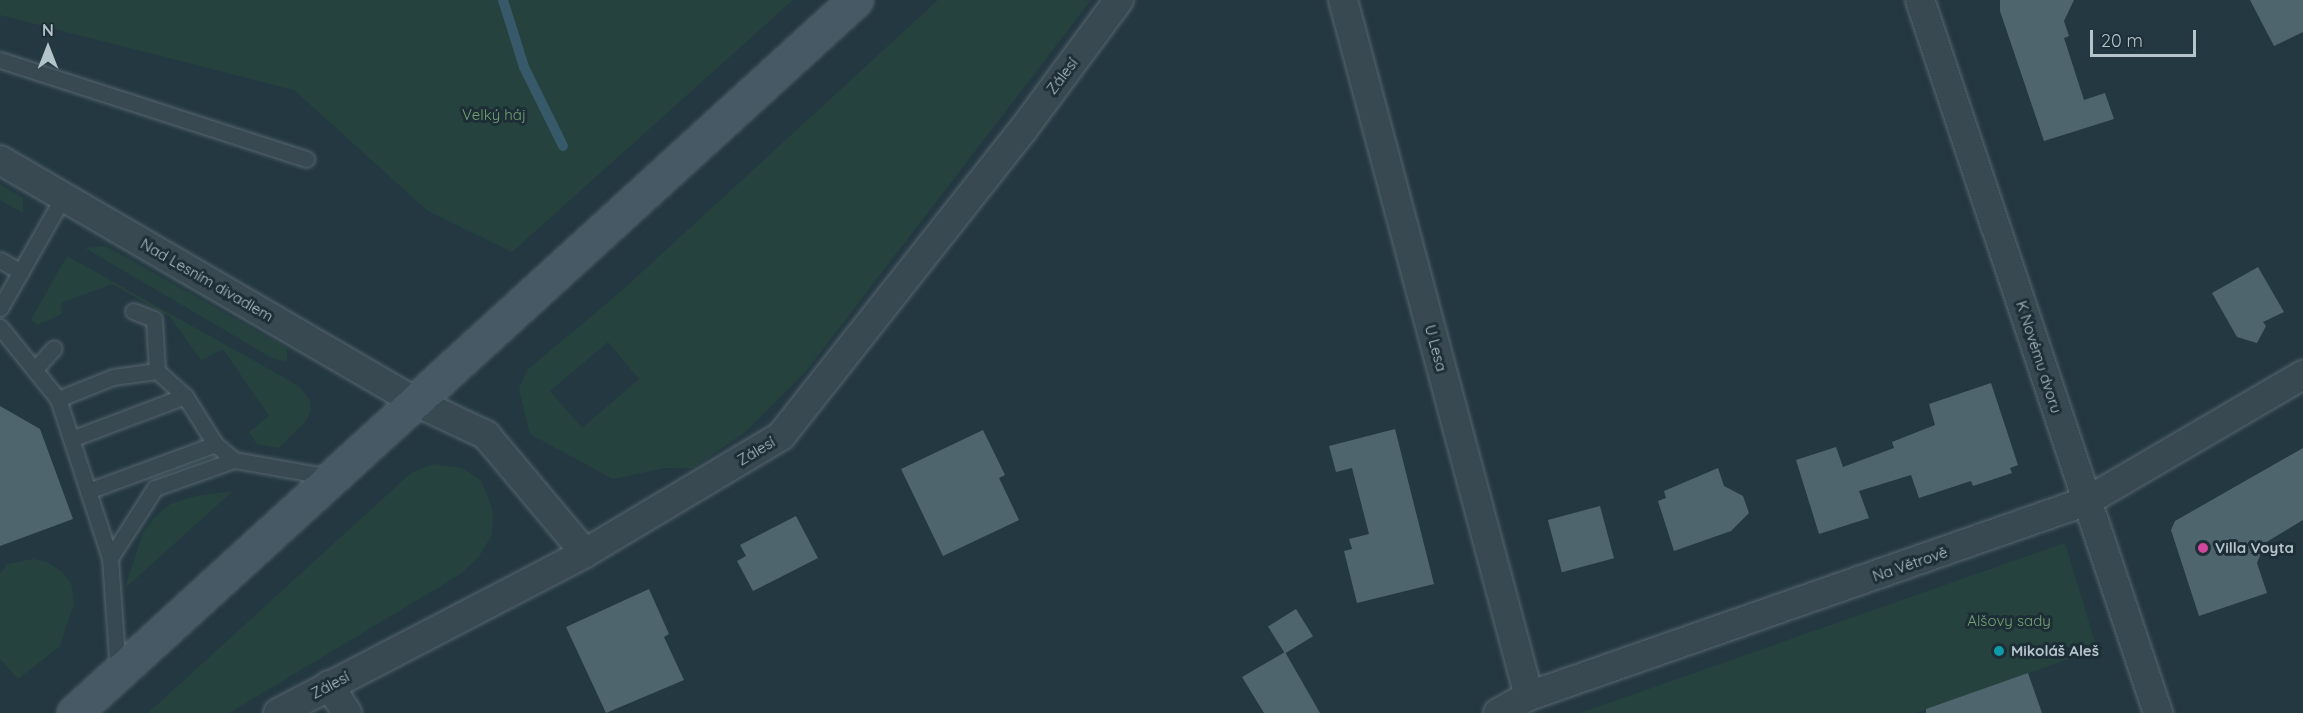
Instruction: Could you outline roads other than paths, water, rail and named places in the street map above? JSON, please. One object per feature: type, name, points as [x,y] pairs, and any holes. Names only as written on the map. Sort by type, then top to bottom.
[{"type":"main road","points":[[74,713],[855,0]]},
{"type":"street","name":"Zálesí","points":[[278,713],[585,554],[781,436],[1022,131],[1119,0]]},
{"type":"street","name":"U Lesa","points":[[1343,0],[1532,705]]},
{"type":"street","name":"K Novému dvoru","points":[[1920,0],[2074,506],[2158,713]]},
{"type":"street","name":"Nad Lesním divadlem","points":[[0,160],[414,401],[486,435],[585,554]]},
{"type":"street","name":"Na Větrově","points":[[1498,713],[1532,705],[2074,506],[2303,375]]},
{"type":"street","points":[[329,685],[347,713]]},
{"type":"lane","points":[[0,60],[306,159]]},
{"type":"lane","points":[[0,308],[63,196]]},
{"type":"lane","points":[[0,260],[21,272]]},
{"type":"lane","points":[[133,311],[154,319],[158,371],[185,396],[214,444],[234,459],[330,477]]},
{"type":"lane","points":[[0,327],[58,399],[110,558],[118,675]]},
{"type":"lane","points":[[35,369],[54,348]]},
{"type":"lane","points":[[58,399],[112,377],[158,371]]},
{"type":"lane","points":[[71,439],[185,396]]},
{"type":"lane","points":[[88,491],[214,444]]},
{"type":"lane","points":[[110,558],[155,488],[234,459]]},
{"type":"waterway","points":[[503,0],[524,67],[563,146]]},
{"type":"place","name":"Villa Voyta","points":[[2203,548]]},
{"type":"place","name":"Mikoláš Aleš","points":[[1999,651]]},
{"type":"park label","name":"Velký háj","points":[[494,115]]},
{"type":"park label","name":"Alšovy sady","points":[[2009,621]]}]
